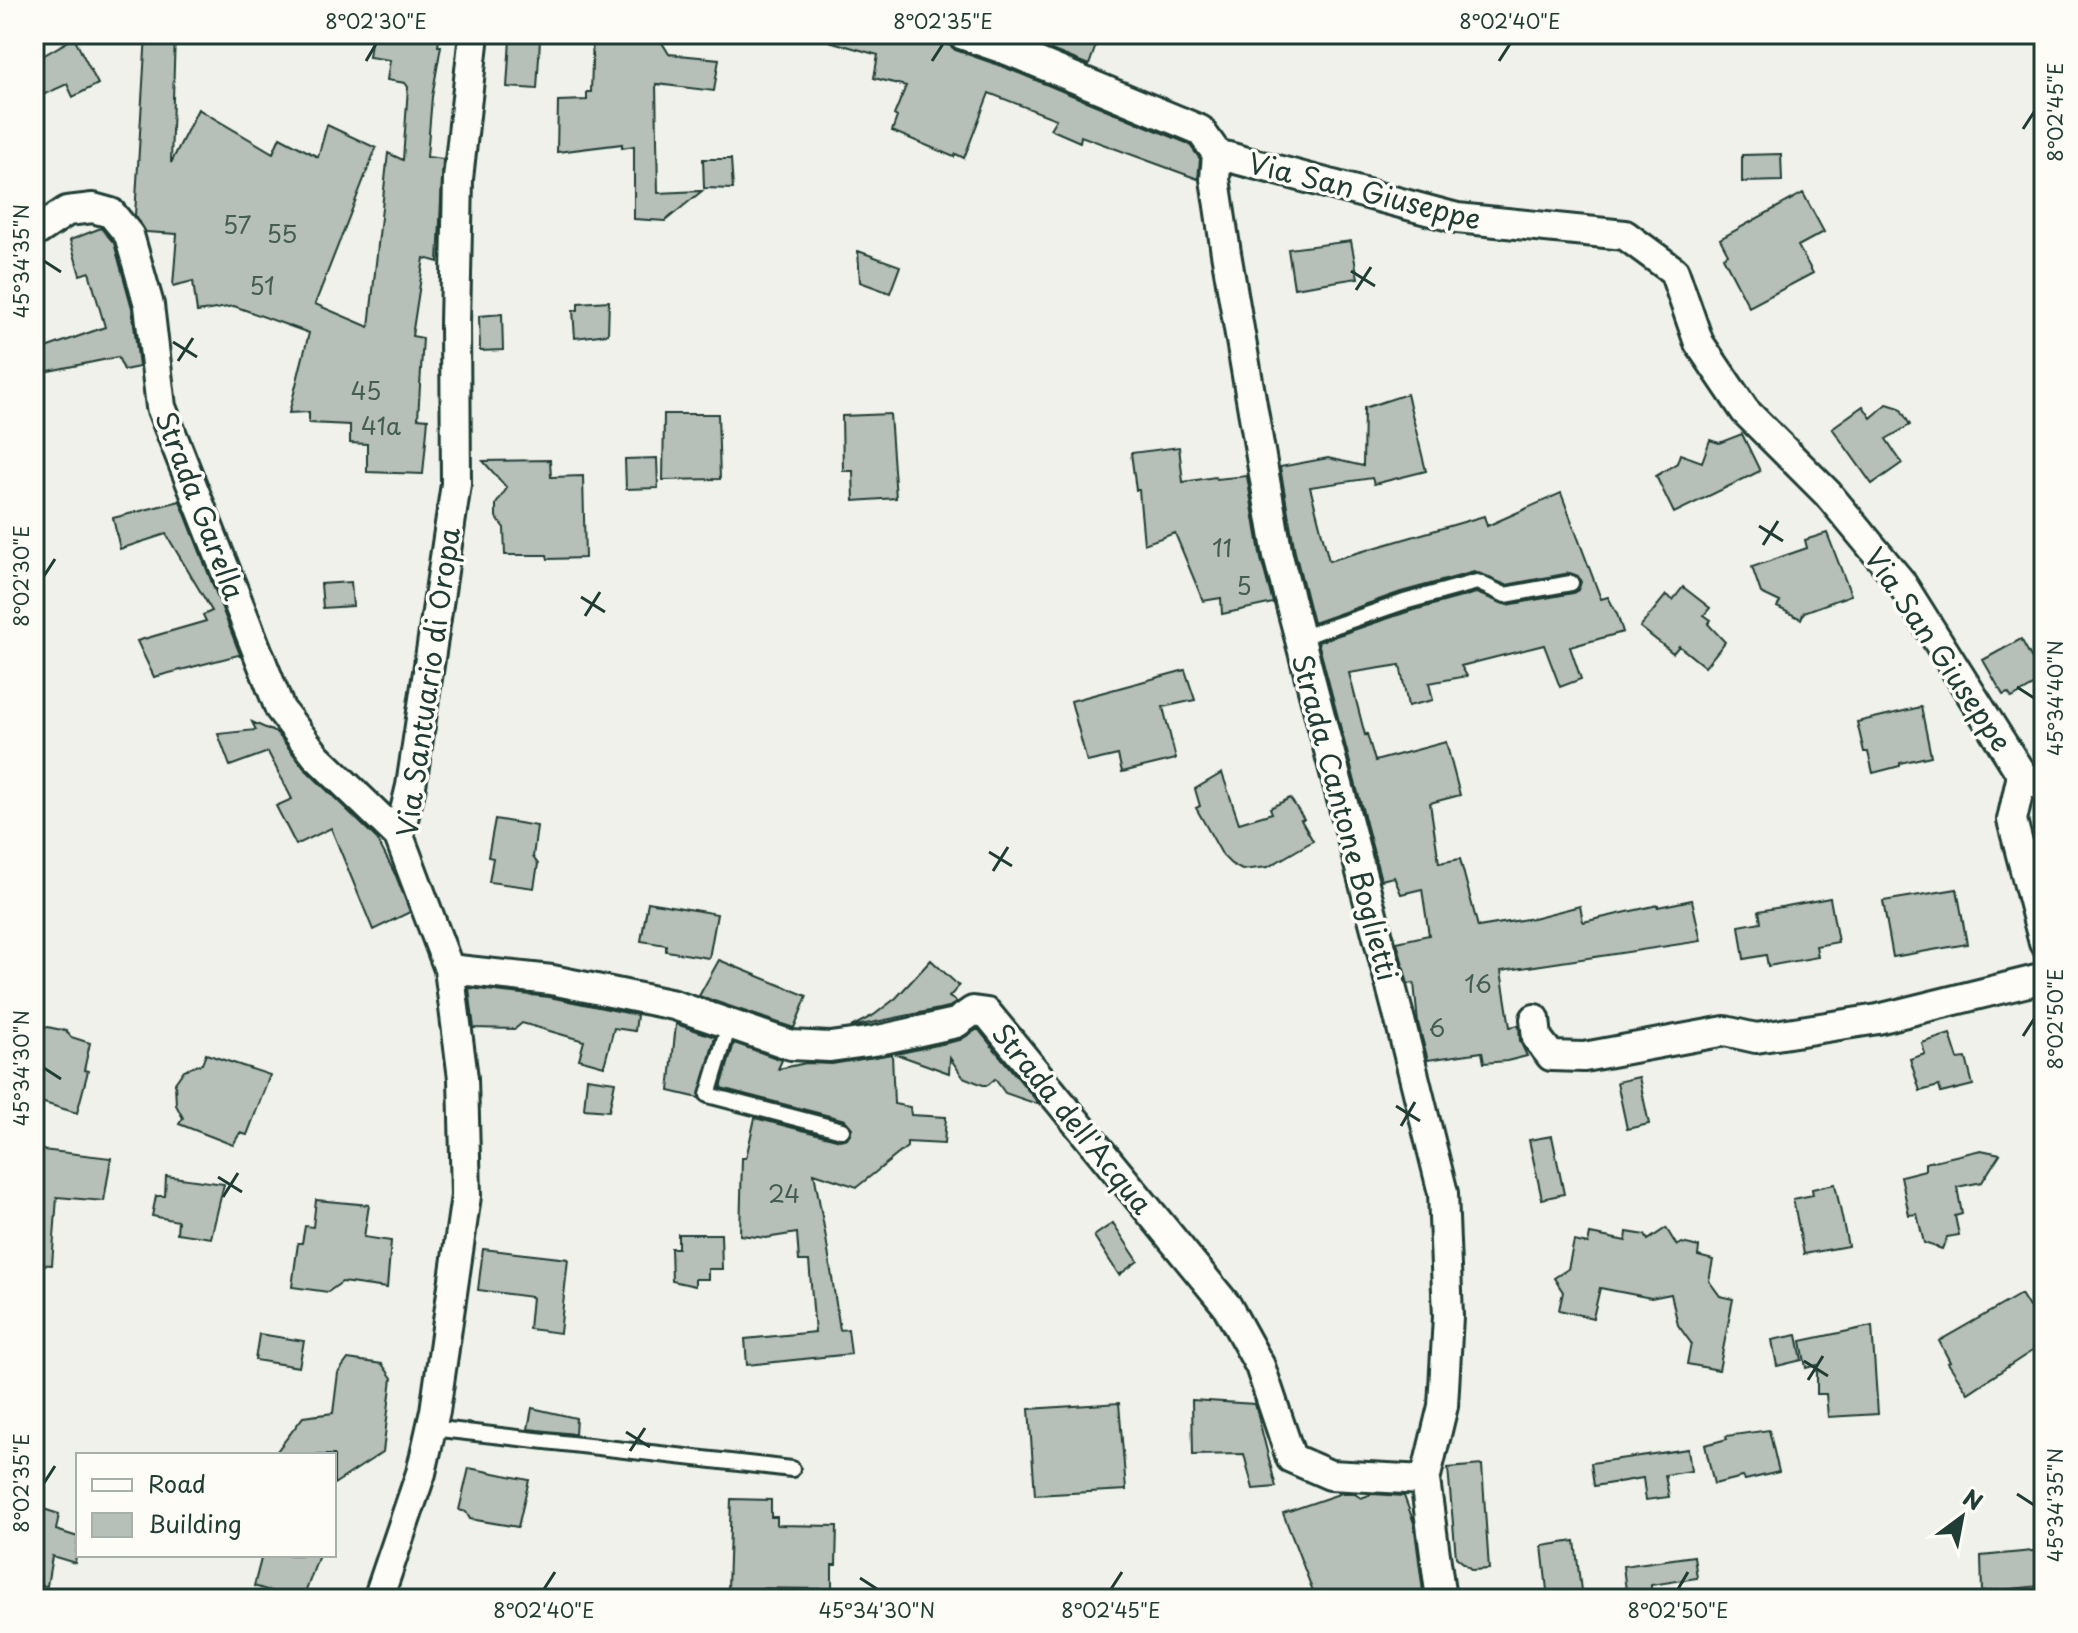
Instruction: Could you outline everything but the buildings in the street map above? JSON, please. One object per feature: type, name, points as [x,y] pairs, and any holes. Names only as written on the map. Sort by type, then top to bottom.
[{"type":"street","name":"Via Santuario di Oropa","points":[[378,1599],[421,1473],[431,1428],[466,1196],[463,1078],[449,969],[399,836],[411,786],[456,484],[458,179],[474,34]]},
{"type":"street","name":"Via San Giuseppe","points":[[961,34],[1016,43],[1200,130],[1217,154],[1457,218],[1625,235],[1674,271],[1699,343],[1745,411],[1828,494],[1900,581],[2033,781]]},
{"type":"street","name":"Strada Cantone Boglietti","points":[[1217,154],[1215,179],[1226,253],[1278,556],[1443,1193],[1448,1316],[1443,1406],[1425,1480]]},
{"type":"street","name":"Strada Garella","points":[[34,233],[67,211],[93,208],[111,213],[129,235],[149,305],[161,407],[280,709],[316,756],[399,836]]},
{"type":"street","points":[[2033,781],[2012,820],[2044,943]]},
{"type":"street","name":"Strada dell'Acqua","points":[[449,969],[552,980],[674,1005],[791,1045],[830,1047],[956,1023],[973,1011],[987,1013],[1227,1306],[1260,1366],[1291,1458],[1330,1475],[1425,1480]]},
{"type":"street","points":[[1535,1019],[1537,1038],[1551,1056],[1584,1057],[1725,1031],[1756,1038],[1878,1019],[2044,978]]},
{"type":"street","points":[[1425,1480],[1441,1599]]},
{"type":"lane","points":[[1299,638],[1404,602],[1477,582],[1505,595],[1571,583]]},
{"type":"lane","points":[[729,1025],[708,1095],[842,1130]]},
{"type":"lane","points":[[431,1428],[792,1469]]}]
